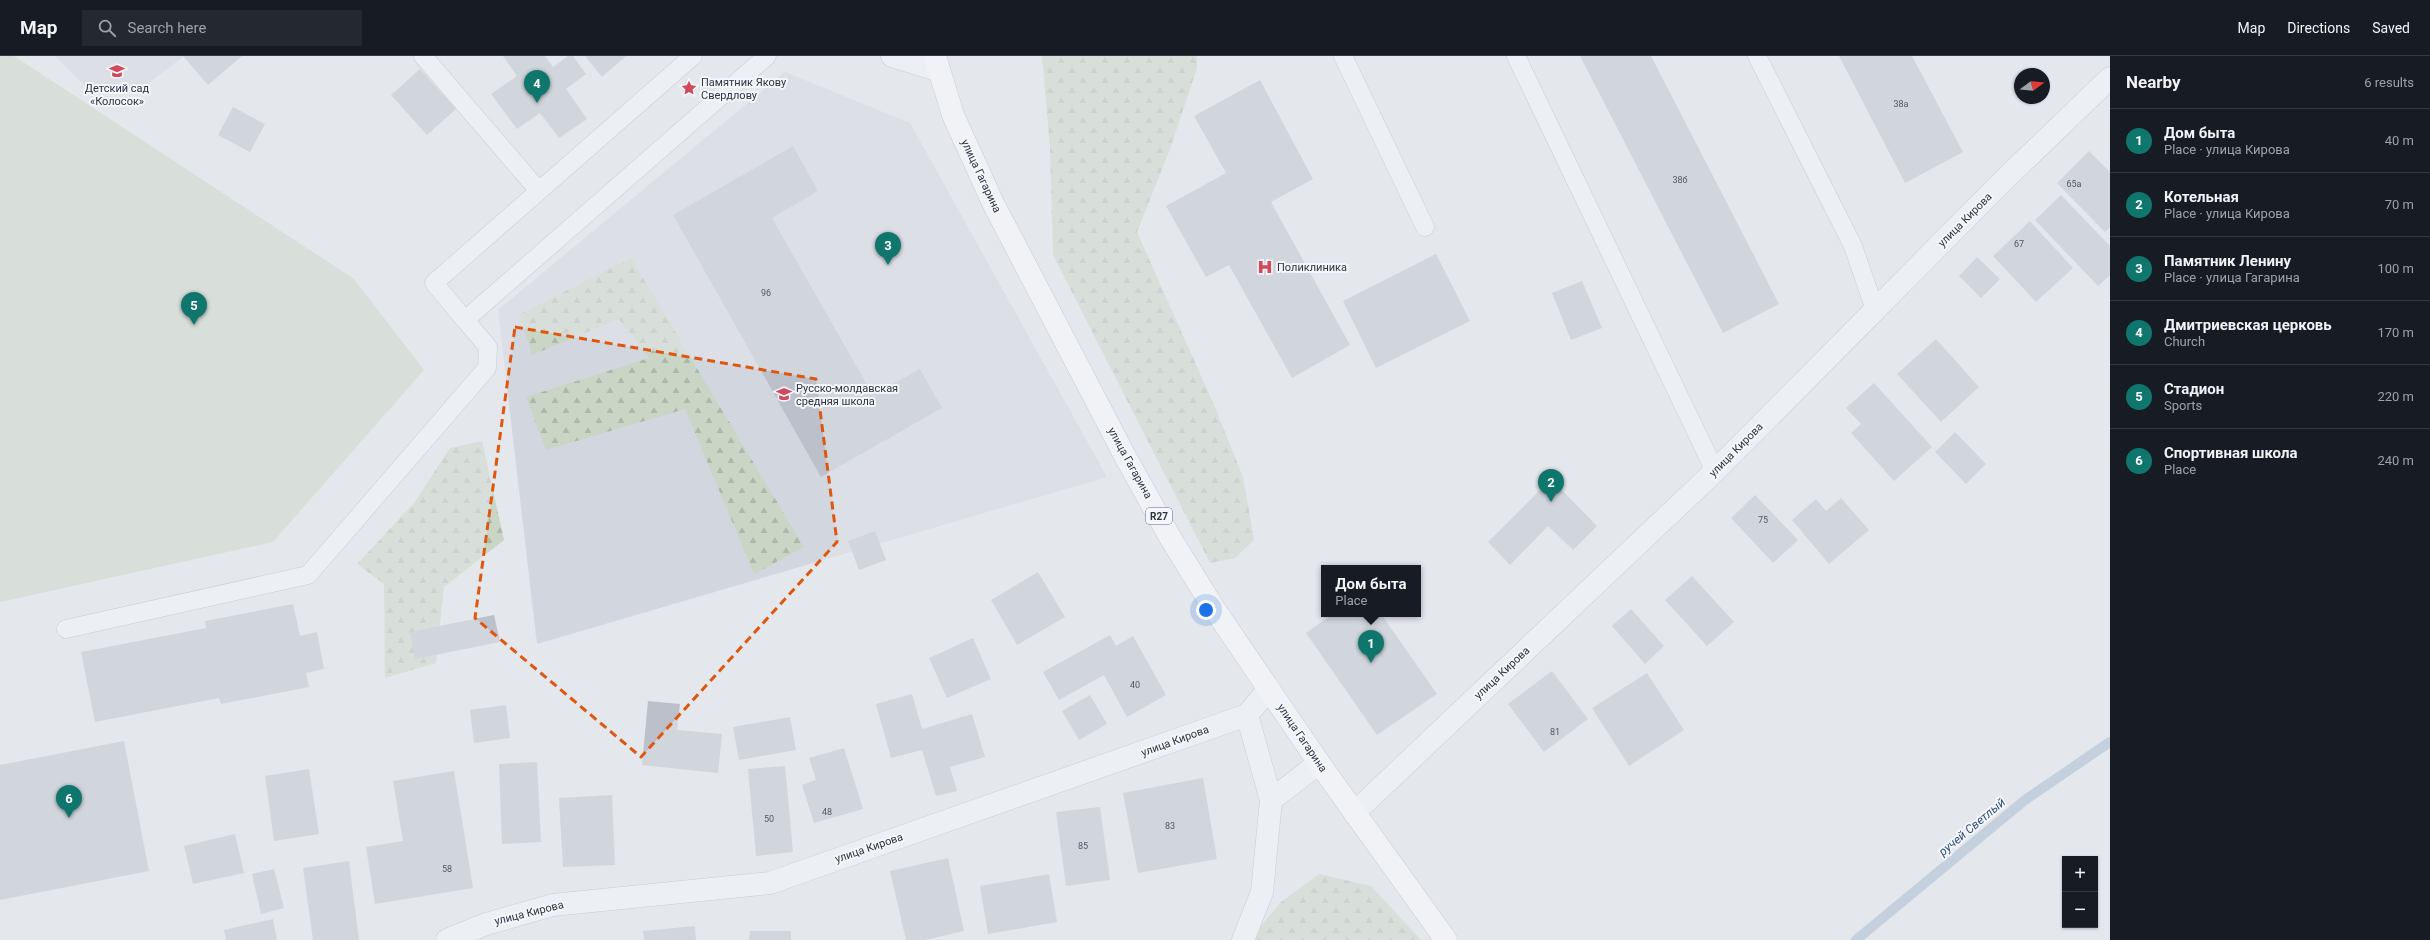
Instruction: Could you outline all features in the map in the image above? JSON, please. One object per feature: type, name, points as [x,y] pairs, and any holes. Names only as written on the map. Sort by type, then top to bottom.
[{"type":"main road","name":"улица Гагарина","points":[[936,63],[953,115],[993,203],[1126,458],[1213,607],[1319,763],[1446,940]]},
{"type":"street","points":[[892,56],[936,63]]},
{"type":"street","name":"улица Кирова","points":[[1354,813],[1715,472],[2007,177],[2110,78]]},
{"type":"street","points":[[1243,940],[1262,892],[1270,800],[1247,715],[1269,689]]},
{"type":"street","name":"улица Кирова","points":[[447,940],[486,924],[553,905],[770,882],[1247,715]]},
{"type":"street","points":[[1270,800],[1319,763]]},
{"type":"lane","points":[[423,56],[539,191]]},
{"type":"lane","points":[[66,629],[308,575],[487,368],[488,347],[434,283],[693,56]]},
{"type":"lane","points":[[465,320],[767,56]]},
{"type":"lane","points":[[1343,56],[1425,227]]},
{"type":"lane","points":[[1516,56],[1715,472]]},
{"type":"lane","points":[[1757,56],[1853,246],[1875,310]]},
{"type":"highlighted area","points":[[515,327],[816,379],[837,542],[641,757],[475,618]]},
{"type":"shaded area","name":"Детский сад «Колосок»","points":[[55,56],[184,56],[145,86],[92,93]]},
{"type":"shaded area","name":"Русско-молдавская средняя школа","points":[[785,72],[910,123],[1107,477],[537,644],[498,310]]},
{"type":"green space","points":[[0,56],[14,56],[354,279],[424,370],[273,542],[0,602]]},
{"type":"green space","points":[[1042,56],[1197,56],[1197,68],[1169,152],[1137,232],[1214,405],[1243,477],[1254,540],[1235,558],[1210,563],[1053,255],[1050,147]]},
{"type":"green space","points":[[631,258],[804,547],[754,574],[685,409],[546,450],[526,397],[649,358],[619,319],[532,355],[520,314]]},
{"type":"green space","points":[[482,441],[504,540],[444,587],[436,663],[385,678],[384,584],[357,564],[414,503],[450,448]]},
{"type":"green space","points":[[1319,874],[1371,886],[1421,940],[1252,940],[1254,934],[1281,902]]},
{"type":"building","points":[[183,56],[242,56],[208,85]]},
{"type":"building","points":[[503,56],[545,56],[553,67],[568,56],[573,56],[586,74],[566,89],[587,119],[559,138],[540,113],[517,129],[491,94],[517,76]]},
{"type":"building","points":[[585,56],[626,56],[602,77]]},
{"type":"building","points":[[1580,56],[1651,56],[1779,304],[1723,333]]},
{"type":"building","points":[[1839,56],[1912,56],[1963,152],[1905,183]]},
{"type":"building","points":[[420,69],[456,109],[427,135],[391,95]]},
{"type":"building","points":[[1260,80],[1313,179],[1271,202],[1350,345],[1292,378],[1229,265],[1206,277],[1166,206],[1226,173],[1194,116]]},
{"type":"building","points":[[233,107],[265,124],[250,152],[218,135]]},
{"type":"building","points":[[793,146],[818,191],[772,218],[873,395],[920,369],[942,408],[821,477],[673,215]]},
{"type":"building","points":[[2089,151],[2110,172],[2110,227],[2105,232],[2057,183]]},
{"type":"building","points":[[2061,195],[2110,246],[2110,275],[2098,286],[2035,220]]},
{"type":"building","points":[[2030,221],[2073,268],[2036,302],[1993,256]]},
{"type":"building","points":[[1436,254],[1470,321],[1376,368],[1343,301]]},
{"type":"building","points":[[1977,257],[2000,279],[1981,298],[1959,276]]},
{"type":"building","points":[[1582,281],[1602,328],[1571,340],[1552,293]]},
{"type":"building","points":[[1936,339],[1979,387],[1941,422],[1897,374]]},
{"type":"building","points":[[1874,383],[1932,447],[1894,481],[1851,433],[1861,424],[1846,408]]},
{"type":"building","points":[[1955,432],[1986,464],[1966,484],[1935,452]]},
{"type":"building","points":[[1551,479],[1597,526],[1573,550],[1548,526],[1510,565],[1488,542]]},
{"type":"building","points":[[1755,495],[1798,540],[1773,563],[1731,518]]},
{"type":"building","points":[[1841,498],[1869,530],[1829,564],[1792,520],[1816,499],[1826,511]]},
{"type":"building","points":[[875,531],[886,560],[859,570],[848,541]]},
{"type":"building","points":[[1038,572],[1065,617],[1017,645],[991,600]]},
{"type":"building","points":[[1692,576],[1734,622],[1707,646],[1665,600]]},
{"type":"building","points":[[293,604],[300,636],[317,632],[324,669],[306,673],[309,687],[221,704],[219,698],[95,722],[81,652],[206,628],[205,621]]},
{"type":"building","points":[[1631,609],[1664,646],[1645,664],[1612,626]]},
{"type":"building","points":[[494,615],[500,642],[415,659],[410,632]]},
{"type":"building","points":[[1329,617],[1383,617],[1437,694],[1377,735],[1306,633]]},
{"type":"building","points":[[1110,635],[1116,646],[1133,636],[1166,695],[1127,717],[1104,675],[1059,700],[1043,672]]},
{"type":"building","points":[[973,638],[991,679],[947,698],[929,658]]},
{"type":"building","points":[[1552,671],[1588,719],[1544,752],[1508,704]]},
{"type":"building","points":[[1647,673],[1684,730],[1629,766],[1592,708]]},
{"type":"building","points":[[912,694],[922,729],[972,714],[985,757],[950,767],[957,791],[936,796],[922,750],[891,758],[876,704]]},
{"type":"building","points":[[1090,695],[1107,724],[1079,740],[1062,711]]},
{"type":"building","points":[[648,701],[680,704],[677,730],[722,734],[718,773],[642,765]]},
{"type":"building","points":[[506,705],[510,738],[474,743],[470,710]]},
{"type":"building","points":[[790,717],[796,750],[739,760],[733,727]]},
{"type":"building","points":[[124,741],[149,871],[0,900],[0,765]]},
{"type":"building","points":[[844,748],[863,809],[814,823],[802,785],[816,780],[809,758]]},
{"type":"building","points":[[537,762],[541,842],[502,844],[499,764]]},
{"type":"building","points":[[785,766],[793,852],[756,856],[748,769]]},
{"type":"building","points":[[309,769],[319,834],[274,841],[265,776]]},
{"type":"building","points":[[454,771],[473,888],[375,904],[366,847],[403,841],[393,781]]},
{"type":"building","points":[[1203,778],[1217,859],[1138,873],[1123,793]]},
{"type":"building","points":[[612,795],[615,865],[563,867],[559,798]]},
{"type":"building","points":[[1100,807],[1110,880],[1066,886],[1056,812]]},
{"type":"building","points":[[235,834],[244,873],[193,884],[184,846]]},
{"type":"building","points":[[948,858],[964,931],[925,940],[906,940],[890,871]]},
{"type":"building","points":[[349,861],[359,940],[313,940],[303,868]]},
{"type":"building","points":[[274,869],[284,908],[261,914],[252,874]]},
{"type":"building","points":[[1049,874],[1057,922],[988,934],[980,886]]},
{"type":"building","points":[[273,919],[277,940],[226,940],[224,930]]},
{"type":"building","points":[[695,926],[696,940],[644,940],[643,931]]},
{"type":"building","points":[[750,931],[791,931],[791,940],[749,940]]},
{"type":"waterway","name":"ручей Светлый","points":[[1856,940],[2025,800],[2110,742]]},
{"type":"place","name":"Детский сад «Колосок»","points":[[117,71]]},
{"type":"place","name":"Памятник Якову Свердлову","points":[[689,88]]},
{"type":"place","name":"Дмитриевская церковь","points":[[537,103]]},
{"type":"place","name":"Памятник Ленину","points":[[888,265]]},
{"type":"place","name":"Поликлиника","points":[[1265,267]]},
{"type":"place","name":"Стадион","points":[[194,325]]},
{"type":"place","name":"Русско-молдавская средняя школа","points":[[784,394]]},
{"type":"place","name":"Котельная","points":[[1551,502]]},
{"type":"place","name":"Дом быта","points":[[1371,663]]},
{"type":"place","name":"Спортивная школа","points":[[69,818]]}]
